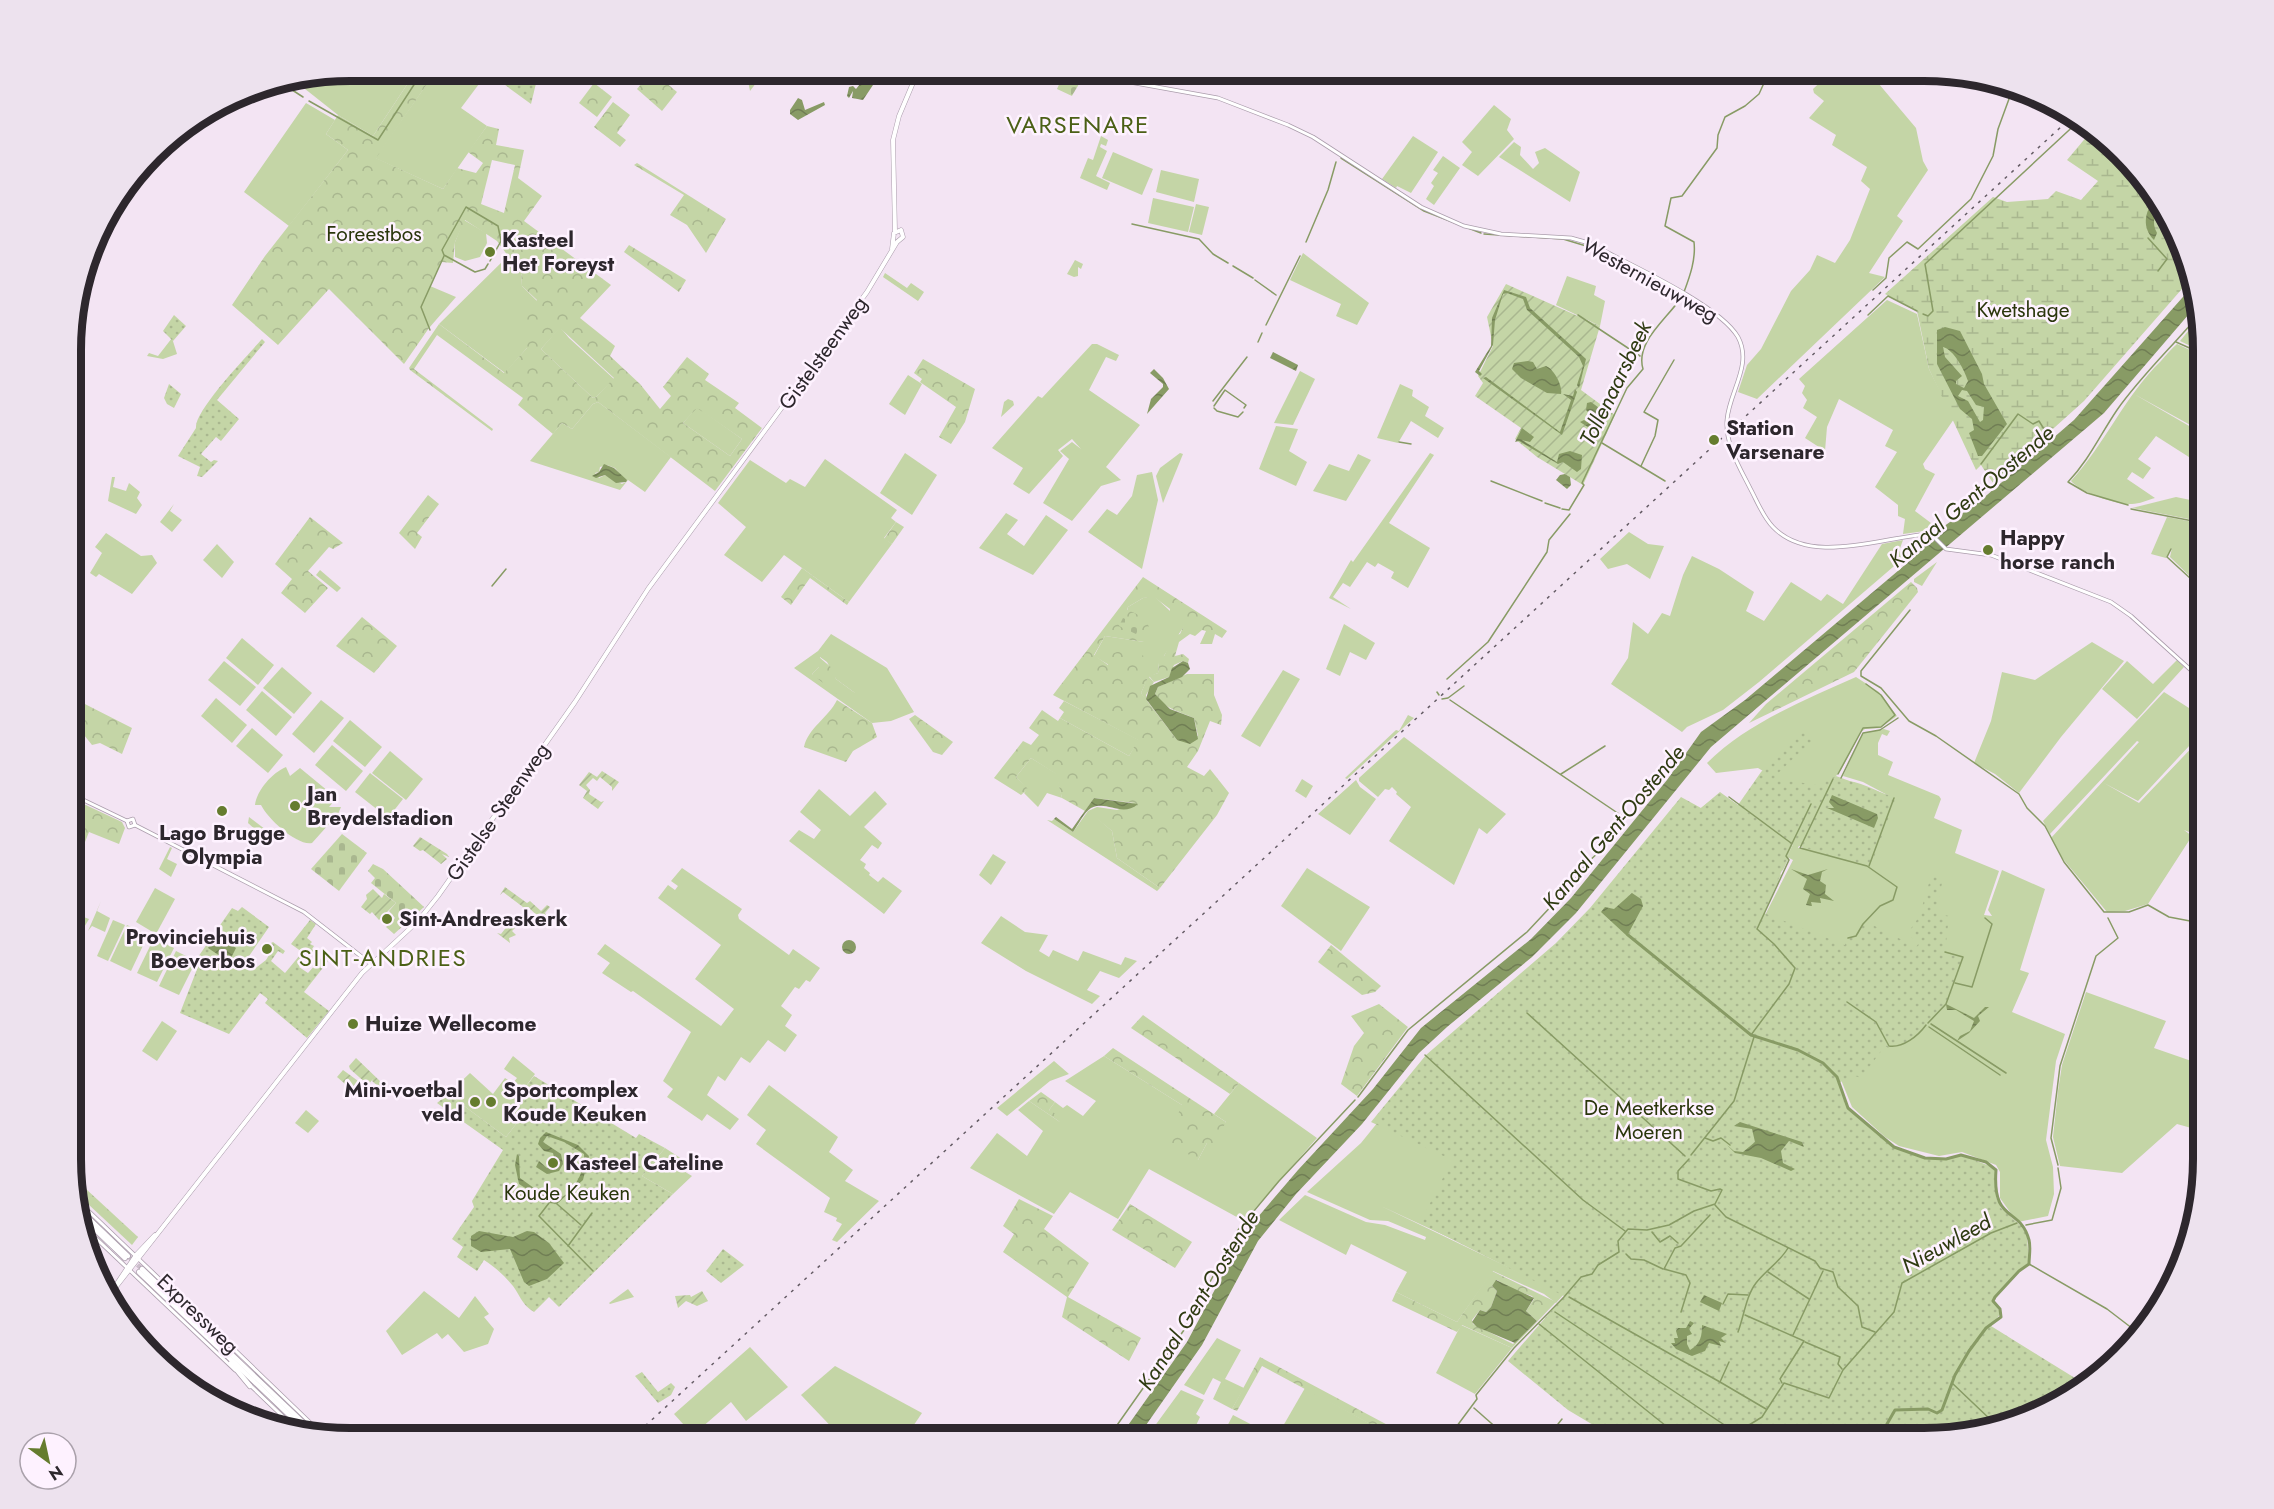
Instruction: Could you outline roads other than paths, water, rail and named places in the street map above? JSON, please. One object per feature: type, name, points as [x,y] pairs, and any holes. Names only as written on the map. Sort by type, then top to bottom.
[{"type":"highway","points":[[88,1218],[127,1257],[89,1222]]},
{"type":"highway","name":"Expressweg","points":[[298,1423],[141,1270],[305,1424]]},
{"type":"highway","points":[[173,1292],[207,1331]]},
{"type":"highway","points":[[220,1348],[250,1386]]},
{"type":"main road","points":[[897,240],[893,140],[899,116],[913,81]]},
{"type":"main road","points":[[897,231],[904,235],[897,240]]},
{"type":"main road","name":"Gistelsteenweg","points":[[748,455],[867,292],[897,240]]},
{"type":"main road","name":"Gistelse Steenweg","points":[[115,1288],[371,964],[418,921],[438,896],[575,702],[654,581],[748,455]]},
{"type":"street","name":"Westernieuwweg","points":[[1124,81],[1218,98],[1303,131],[1421,207],[1442,217],[1481,231],[1571,238],[1589,243],[1686,296],[1720,318],[1732,329],[1741,343],[1743,362],[1728,413],[1728,433],[1739,467],[1774,528],[1789,539],[1812,546],[1857,546],[1929,534],[1946,549],[1991,555],[2098,595],[2131,616],[2193,672]]},
{"type":"street","points":[[81,799],[127,821],[129,827],[135,825],[304,912],[371,964]]},
{"type":"street","name":"Expressweg","points":[[85,1207],[313,1426]]},
{"type":"street","name":"Expressweg","points":[[92,1233],[287,1420]]},
{"type":"water","points":[[862,81],[871,81],[873,85],[863,100],[852,98],[853,91],[849,98],[847,96],[849,87],[853,86],[856,89]]},
{"type":"water","points":[[798,98],[802,100],[805,110],[824,102],[825,105],[798,120],[790,114],[790,110]]},
{"type":"water","points":[[2151,206],[2156,214],[2154,225],[2157,233],[2154,240],[2146,225]]},
{"type":"water","points":[[1504,290],[1526,297],[1530,308],[1586,359],[1579,388],[1577,385],[1583,366],[1579,357],[1527,310],[1523,299],[1507,293],[1503,294],[1495,320],[1493,345],[1479,371],[1482,374],[1480,376],[1475,372],[1491,346],[1492,318]]},
{"type":"water","points":[[2187,293],[2191,312],[2104,413],[1711,747],[1576,913],[1532,957],[1419,1053],[1362,1124],[1296,1194],[1258,1241],[1202,1345],[1144,1428],[1126,1428],[1187,1342],[1246,1231],[1298,1170],[1373,1089],[1421,1028],[1531,939],[1571,898],[1667,780],[1701,732],[1745,700],[1912,559],[1940,529],[1980,501],[2074,420]]},
{"type":"water","points":[[1945,327],[1960,331],[1982,374],[1984,384],[2007,424],[1982,456],[1978,456],[1969,433],[1974,430],[1972,419],[1960,409],[1937,364],[1937,330]],"holes":[[[1943,347],[1955,356],[1964,371],[1968,381],[1964,388],[1956,384],[1962,376],[1945,357]],[[1962,390],[1967,391],[1976,405],[1984,407],[1983,420],[1980,422],[1968,401],[1958,396]]]},
{"type":"water","points":[[1273,352],[1298,365],[1296,371],[1270,358]]},
{"type":"water","points":[[1533,362],[1537,369],[1546,366],[1555,374],[1561,394],[1547,393],[1521,378],[1512,369],[1514,363]]},
{"type":"water","points":[[1154,369],[1169,389],[1147,414],[1151,399],[1163,387],[1163,384],[1150,373]]},
{"type":"water","points":[[1486,377],[1560,432],[1571,400],[1563,394],[1573,396],[1575,389],[1577,392],[1562,435],[1483,378]]},
{"type":"water","points":[[1591,402],[1606,413],[1597,433],[1580,422],[1584,420],[1593,426],[1597,421],[1586,410],[1587,403]]},
{"type":"water","points":[[1522,428],[1534,437],[1530,442],[1522,440],[1557,462],[1559,454],[1570,451],[1582,455],[1581,469],[1577,472],[1563,462],[1558,464],[1519,441],[1515,442]]},
{"type":"water","points":[[604,464],[614,468],[627,480],[626,482],[616,483],[605,475],[596,478],[592,476],[599,472]]},
{"type":"water","points":[[1565,474],[1570,477],[1571,485],[1567,489],[1556,480],[1560,475]]},
{"type":"water","points":[[1183,661],[1188,663],[1190,669],[1182,677],[1158,687],[1155,694],[1170,709],[1194,718],[1198,739],[1190,744],[1177,740],[1146,699],[1150,686],[1169,677],[1172,668]]},
{"type":"water","points":[[1832,795],[1877,814],[1878,818],[1874,828],[1827,808],[1834,808],[1829,802]]},
{"type":"water","points":[[1094,798],[1138,804],[1126,809],[1103,806],[1091,808],[1073,832],[1054,819],[1056,817],[1072,829]]},
{"type":"water","points":[[1791,869],[1808,875],[1828,869],[1822,872],[1820,881],[1826,885],[1825,894],[1834,901],[1820,898],[1821,903],[1811,902],[1812,906],[1806,905],[1810,894],[1803,889],[1807,879]]},
{"type":"water","points":[[1632,893],[1641,899],[1643,906],[1627,936],[1601,912],[1605,907],[1614,909]]},
{"type":"water","points":[[215,937],[222,938],[236,948],[229,962],[208,948]]},
{"type":"water","points":[[849,940],[854,942],[856,947],[854,952],[849,954],[844,952],[842,947],[844,942]]},
{"type":"water","points":[[1946,1004],[1974,1018],[1985,1007],[1989,1007],[1978,1016],[1980,1021],[1969,1033],[1957,1041],[1960,1036],[1970,1031],[1974,1021],[1956,1010],[1947,1010]]},
{"type":"water","points":[[1740,1122],[1802,1142],[1804,1147],[1789,1141],[1781,1151],[1783,1163],[1795,1169],[1791,1171],[1761,1158],[1735,1153],[1727,1145],[1734,1151],[1743,1152],[1755,1142],[1752,1129],[1734,1126]]},
{"type":"water","points":[[546,1132],[578,1145],[589,1156],[583,1180],[557,1204],[549,1203],[519,1184],[515,1165],[517,1154],[520,1178],[552,1201],[571,1190],[583,1169],[584,1154],[564,1142],[547,1136],[543,1142],[561,1154],[563,1164],[559,1171],[547,1174],[536,1167],[539,1161],[547,1168],[556,1165],[553,1153],[544,1151],[538,1144]]},
{"type":"water","points":[[479,1231],[513,1237],[527,1231],[534,1232],[549,1243],[564,1263],[547,1279],[529,1286],[524,1282],[510,1249],[481,1252],[471,1246],[471,1236]]},
{"type":"water","points":[[1496,1280],[1534,1298],[1526,1311],[1537,1321],[1515,1343],[1477,1327],[1472,1322],[1480,1310],[1486,1312],[1491,1307],[1497,1291],[1492,1286]]},
{"type":"water","points":[[1704,1295],[1722,1303],[1719,1311],[1700,1302]]},
{"type":"water","points":[[1690,1321],[1694,1323],[1689,1329],[1692,1334],[1687,1336],[1690,1350],[1697,1345],[1700,1339],[1702,1325],[1727,1334],[1721,1338],[1726,1343],[1719,1341],[1721,1346],[1709,1343],[1705,1351],[1692,1356],[1676,1349],[1671,1343],[1675,1343],[1674,1338],[1678,1338],[1676,1331],[1678,1328],[1686,1328]]},
{"type":"waterway","points":[[309,101],[378,140],[416,81]]},
{"type":"waterway","name":"Tollenaarsbeek","points":[[1684,292],[1693,261],[1694,242],[1665,226],[1671,198],[1682,196],[1717,148],[1718,135],[1725,117],[1745,106],[1759,94],[1766,81]]},
{"type":"waterway","points":[[289,88],[303,97]]},
{"type":"waterway","points":[[1873,290],[1886,278],[1889,258],[1907,242],[1918,249],[1971,199],[1993,156],[1998,129],[2010,95]]},
{"type":"waterway","points":[[1923,314],[1928,316],[1933,311],[1925,264],[2073,126]]},
{"type":"waterway","points":[[1341,158],[1424,211],[1481,233]]},
{"type":"waterway","points":[[1306,242],[1328,190],[1336,162]]},
{"type":"waterway","points":[[488,264],[485,269],[475,272],[444,255],[442,250],[466,207],[498,226],[501,241],[490,261]]},
{"type":"waterway","points":[[1132,224],[1199,239],[1213,254],[1228,263]]},
{"type":"waterway","points":[[1484,234],[1563,239],[1596,249]]},
{"type":"waterway","points":[[2148,238],[2167,259],[2158,271]]},
{"type":"waterway","points":[[1599,251],[1657,282]]},
{"type":"waterway","points":[[430,330],[421,307],[444,256]]},
{"type":"waterway","name":"Tollenaarsbeek","points":[[1266,325],[1300,256]]},
{"type":"waterway","points":[[1233,266],[1253,278]]},
{"type":"waterway","points":[[1255,280],[1276,295]]},
{"type":"waterway","points":[[1868,315],[1888,296],[1917,311]]},
{"type":"waterway","name":"Tollenaarsbeek","points":[[1562,509],[1569,510],[1584,485],[1582,483],[1627,388],[1643,369],[1642,359],[1648,340],[1680,299]]},
{"type":"waterway","points":[[1578,315],[1640,356]]},
{"type":"waterway","points":[[2128,505],[2087,493],[2068,482],[2126,398],[2191,323]]},
{"type":"waterway","name":"Tollenaarsbeek","points":[[1258,342],[1262,333]]},
{"type":"waterway","points":[[2176,342],[2193,350]]},
{"type":"waterway","name":"Tollenaarsbeek","points":[[1213,401],[1247,357]]},
{"type":"waterway","points":[[1641,466],[1655,436],[1658,420],[1644,412],[1674,360]]},
{"type":"waterway","name":"Tollenaarsbeek","points":[[1214,406],[1225,390],[1246,405],[1244,408]]},
{"type":"waterway","name":"Tollenaarsbeek","points":[[1214,408],[1238,417],[1243,412]]},
{"type":"waterway","name":"Kanaal Gent-Oostende","points":[[1981,464],[2018,414],[2033,424],[2039,421],[2047,434],[1994,479]]},
{"type":"waterway","name":"Tollenaarsbeek","points":[[1399,442],[1411,444]]},
{"type":"waterway","points":[[1602,443],[1665,481]]},
{"type":"waterway","name":"Tollenaarsbeek","points":[[1491,481],[1542,501]]},
{"type":"waterway","name":"Tollenaarsbeek","points":[[1545,503],[1560,508]]},
{"type":"waterway","points":[[2131,509],[2193,521]]},
{"type":"waterway","points":[[1447,679],[1488,642],[1547,552],[1549,540],[1570,514]]},
{"type":"waterway","points":[[2171,549],[2167,557],[2193,581]]},
{"type":"waterway","points":[[492,586],[506,569]]},
{"type":"waterway","points":[[1910,610],[1861,671],[1861,676],[1881,688],[1909,721],[1936,736],[2019,794],[2027,808],[2045,826],[2064,862],[2104,912],[2129,912],[2148,905],[2169,917],[2193,924]]},
{"type":"waterway","points":[[1838,774],[1863,728],[1881,727],[1895,715],[1881,695],[1866,684]]},
{"type":"waterway","points":[[1442,699],[1448,698],[1464,686]]},
{"type":"waterway","name":"Kanaal Gent-Oostende","points":[[1358,1097],[1408,1030],[1527,932],[1572,884],[1585,865],[1603,848],[1625,818],[1450,700]]},
{"type":"waterway","points":[[1841,778],[1863,733],[1880,730],[1898,718]]},
{"type":"waterway","points":[[1561,774],[1605,746]]},
{"type":"waterway","points":[[1833,779],[1800,848],[1867,866],[1897,887],[1893,900],[1880,906],[1863,924],[1856,936],[1848,938]]},
{"type":"waterway","points":[[1729,797],[1791,843]]},
{"type":"waterway","points":[[1869,866],[1894,798]]},
{"type":"waterway","points":[[1751,1035],[1789,984],[1795,968],[1757,929],[1789,860],[1786,856],[1811,804]]},
{"type":"waterway","points":[[1955,983],[1972,987],[1992,924],[1985,918]]},
{"type":"waterway","points":[[2058,1165],[2051,1138],[2060,1066],[2096,956],[2118,938],[2108,918]]},
{"type":"waterway","points":[[1628,935],[1751,1035],[1798,1050],[1823,1063],[1837,1077],[1848,1108],[1894,1147],[1925,1158],[1946,1159],[1961,1155],[1986,1162],[1996,1170],[1998,1199],[2002,1207],[2025,1229],[2029,1240],[2029,1264],[2019,1271],[1995,1297],[1993,1301],[2000,1309],[2001,1317],[1986,1328],[1969,1351],[1955,1375],[1942,1410],[1937,1413],[1928,1409],[1895,1410],[1885,1428]]},
{"type":"waterway","points":[[1928,1023],[1946,1004],[1963,957],[1945,952]]},
{"type":"waterway","points":[[1847,1002],[1876,1022],[1889,1046],[1900,1045],[1910,1040],[1926,1025]]},
{"type":"waterway","points":[[1527,1013],[1685,1156]]},
{"type":"waterway","points":[[1931,1024],[2006,1073]]},
{"type":"waterway","points":[[1929,1027],[2000,1075]]},
{"type":"waterway","points":[[1691,1155],[1734,1101],[1754,1037]]},
{"type":"waterway","points":[[1425,1055],[1583,1200],[1625,1231]]},
{"type":"waterway","name":"Kanaal Gent-Oostende","points":[[1115,1428],[1184,1330],[1238,1230],[1279,1181],[1355,1100]]},
{"type":"waterway","points":[[1705,1138],[1713,1141],[1721,1138],[1730,1145]]},
{"type":"waterway","points":[[1455,1428],[1477,1399],[1476,1395],[1514,1348],[1581,1277],[1592,1274],[1598,1265],[1619,1252],[1618,1241],[1628,1229],[1647,1230],[1669,1225],[1694,1211],[1715,1204],[1722,1190],[1711,1191],[1678,1179],[1678,1171],[1689,1159]]},
{"type":"waterway","points":[[2026,1225],[2052,1220],[2061,1188],[2058,1168]]},
{"type":"waterway","points":[[549,1203],[539,1216],[593,1271]]},
{"type":"waterway","points":[[557,1204],[581,1225]]},
{"type":"waterway","points":[[1715,1205],[1726,1217],[1815,1261],[1820,1268],[1833,1272],[1838,1287],[1858,1306],[1862,1327],[1875,1332]]},
{"type":"waterway","points":[[568,1246],[592,1213]]},
{"type":"waterway","points":[[1681,1312],[1690,1283],[1686,1275],[1664,1269],[1675,1248],[1681,1246],[1710,1215]]},
{"type":"waterway","name":"Nieuwleed","points":[[1744,1428],[1762,1417],[1784,1383],[1829,1398],[1843,1370],[1894,1312],[1902,1283],[1991,1233],[2017,1223]]},
{"type":"waterway","points":[[1652,1232],[1660,1242],[1670,1236],[1678,1243]]},
{"type":"waterway","points":[[1738,1332],[1747,1300],[1753,1288],[1788,1248]]},
{"type":"waterway","points":[[1626,1254],[1631,1259],[1644,1260],[1663,1269]]},
{"type":"waterway","points":[[2029,1264],[2107,1309],[2132,1328]]},
{"type":"waterway","points":[[1793,1335],[1823,1271]]},
{"type":"waterway","points":[[1768,1272],[1809,1299]]},
{"type":"waterway","points":[[1723,1304],[1728,1294],[1748,1295]]},
{"type":"waterway","points":[[1569,1297],[1720,1382]]},
{"type":"waterway","points":[[1555,1312],[1729,1428]]},
{"type":"waterway","points":[[1745,1315],[1804,1341],[1780,1379],[1782,1383]]},
{"type":"waterway","points":[[1539,1324],[1669,1428]]},
{"type":"waterway","points":[[1805,1342],[1840,1357],[1838,1364],[1842,1369]]},
{"type":"waterway","points":[[1729,1362],[1720,1382],[1766,1409]]},
{"type":"waterway","points":[[1952,1383],[1990,1420]]},
{"type":"waterway","points":[[1474,1408],[1497,1428]]},
{"type":"waterway","points":[[1555,1428],[1562,1419]]},
{"type":"tunnel","points":[[128,1256],[142,1269]]},
{"type":"railway","points":[[643,1428],[2066,122]]},
{"type":"place","name":"Kasteel Het Foreyst","points":[[490,252]]},
{"type":"place","name":"Station Varsenare","points":[[1714,440]]},
{"type":"place","name":"Happy horse ranch","points":[[1988,550]]},
{"type":"place","name":"Jan Breydelstadion","points":[[295,806]]},
{"type":"place","name":"Lago Brugge Olympia","points":[[222,811]]},
{"type":"place","name":"Sint-Andreaskerk","points":[[387,919]]},
{"type":"place","name":"Provinciehuis Boeverbos","points":[[267,949]]},
{"type":"place","name":"Huize Wellecome","points":[[353,1024]]},
{"type":"place","name":"Mini-voetbal veld","points":[[475,1102]]},
{"type":"place","name":"Sportcomplex Koude Keuken","points":[[491,1102]]},
{"type":"place","name":"Kasteel Cateline","points":[[553,1163]]},
{"type":"district","name":"VARSENARE","points":[[1078,124]]},
{"type":"district","name":"SINT-ANDRIES","points":[[383,957]]},
{"type":"park label","name":"Foreestbos","points":[[374,234]]},
{"type":"park label","name":"Kwetshage","points":[[2023,310]]},
{"type":"park label","name":"De Meetkerkse Moeren","points":[[1649,1120]]},
{"type":"park label","name":"Koude Keuken","points":[[567,1193]]}]
